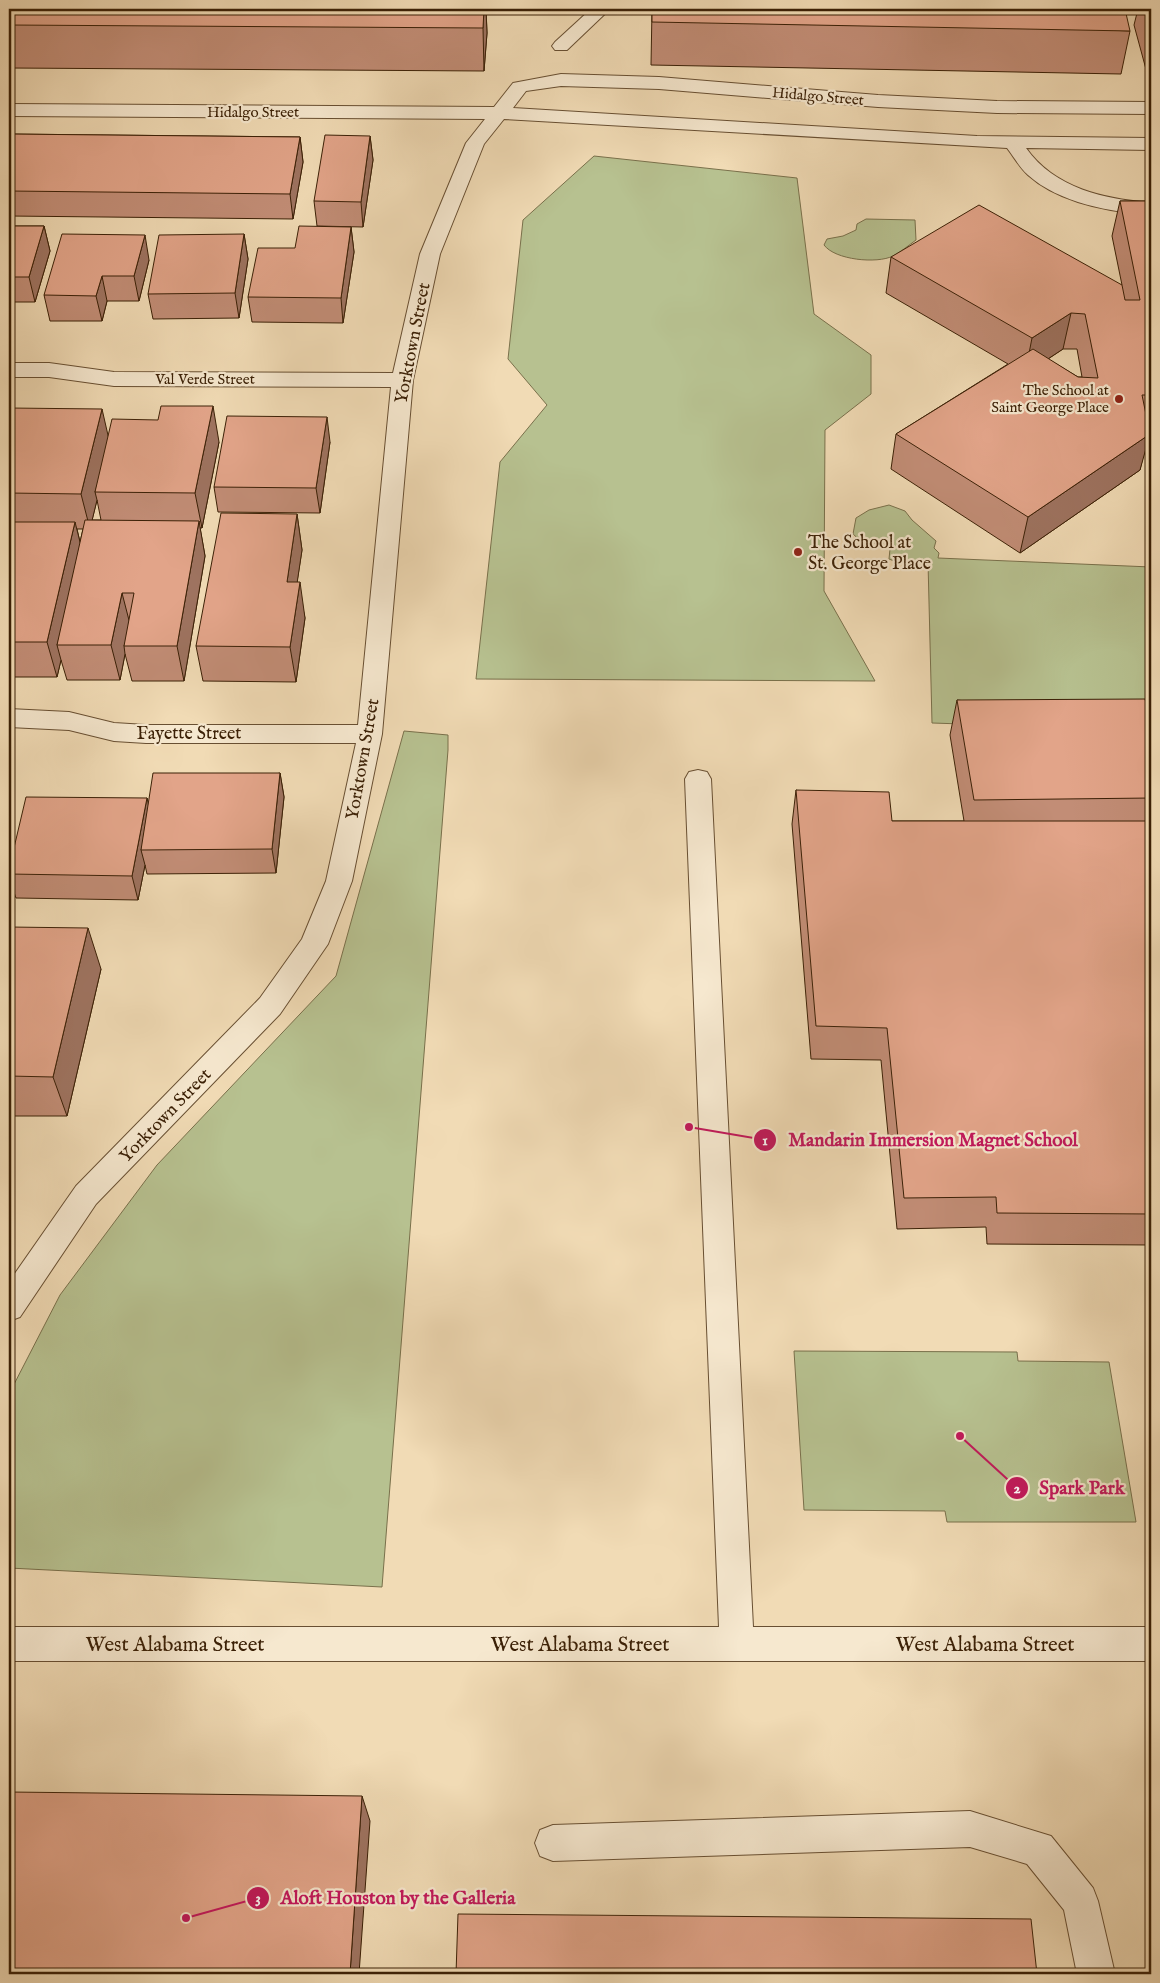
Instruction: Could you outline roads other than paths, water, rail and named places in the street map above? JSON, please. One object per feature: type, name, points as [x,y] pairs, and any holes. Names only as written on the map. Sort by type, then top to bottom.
[{"type":"street","points":[[560,46],[601,9]]},
{"type":"street","name":"Hidalgo Street","points":[[498,113],[520,88],[561,80],[659,83],[988,107],[1151,108]]},
{"type":"street","name":"Hidalgo Street","points":[[9,110],[498,113],[1013,143],[1151,144]]},
{"type":"street","name":"Yorktown Street","points":[[9,1307],[86,1195],[270,1006],[314,944],[339,881],[370,734],[402,380],[430,254],[475,143],[498,113]]},
{"type":"street","points":[[1013,143],[1035,172],[1063,188],[1109,203],[1151,209]]},
{"type":"street","name":"Val Verde Street","points":[[9,370],[49,370],[114,379],[402,380]]},
{"type":"street","name":"Fayette Street","points":[[9,718],[68,721],[114,732],[146,734],[370,734]]},
{"type":"street","points":[[698,779],[737,1645]]},
{"type":"street","name":"West Alabama Street","points":[[9,1644],[1151,1644]]},
{"type":"street","points":[[553,1843],[970,1830],[1038,1849],[1080,1901],[1096,1974]]},
{"type":"place","name":"The School at Saint George Place","points":[[1119,399]]},
{"type":"place","name":"The School at St. George Place","points":[[798,552]]},
{"type":"place","name":"Mandarin Immersion Magnet School","points":[[689,1127]]},
{"type":"place","name":"Spark Park","points":[[960,1436]]},
{"type":"place","name":"Aloft Houston by the Galleria","points":[[186,1918]]}]
